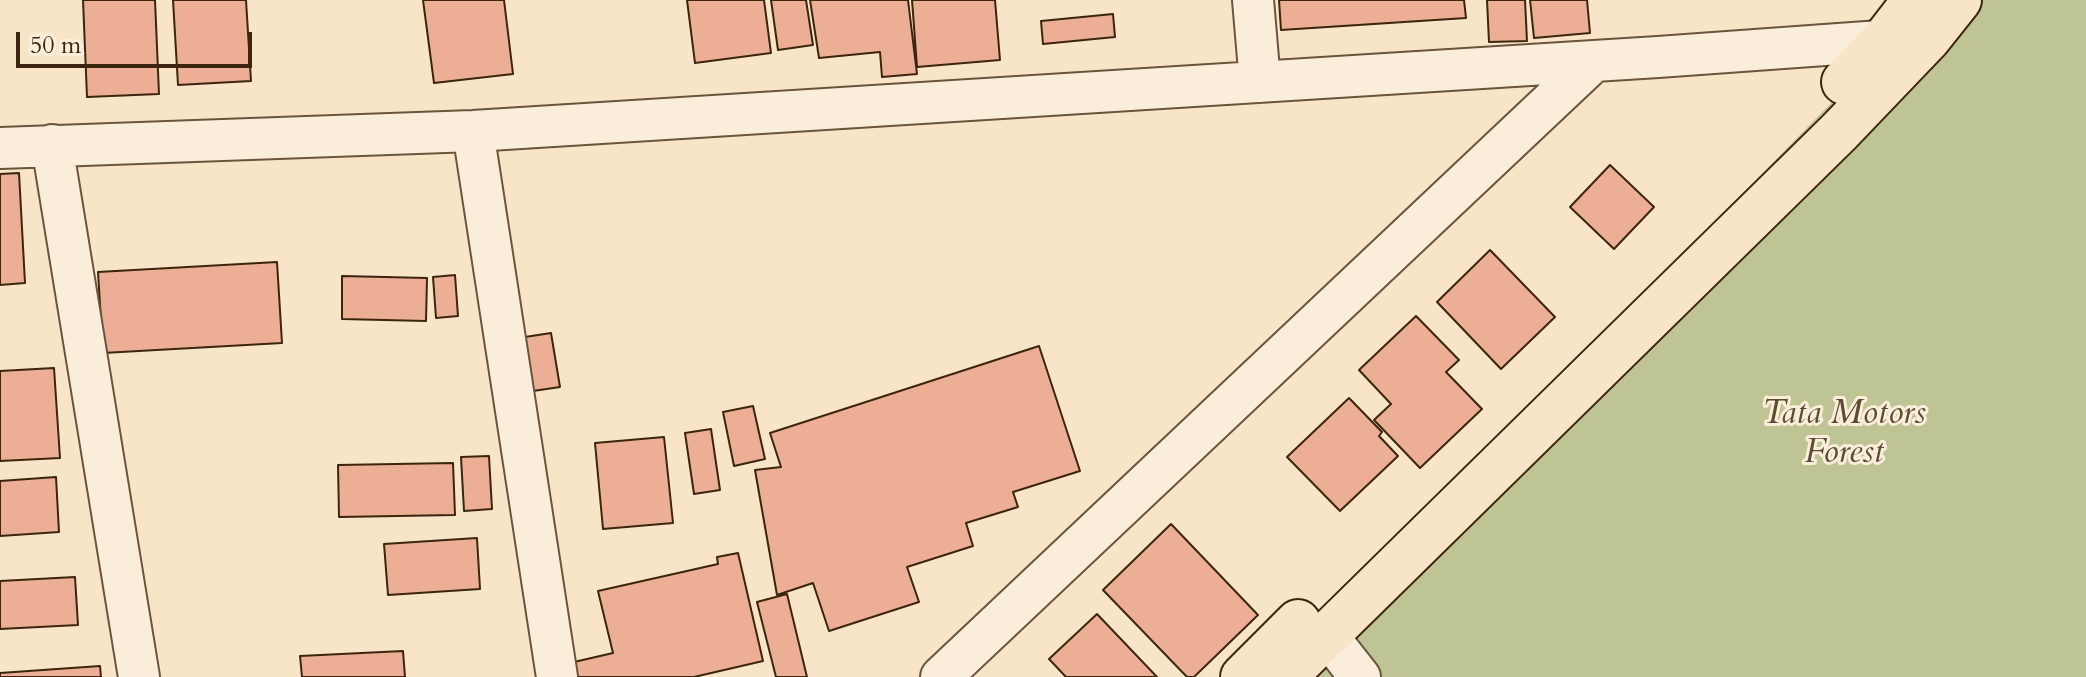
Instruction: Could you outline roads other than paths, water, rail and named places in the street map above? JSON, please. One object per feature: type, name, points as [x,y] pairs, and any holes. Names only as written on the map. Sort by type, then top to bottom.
[{"type":"main road","points":[[1243,677],[1806,122],[1885,39],[1959,0]]},
{"type":"main road","points":[[1284,677],[1839,132],[1922,19]]},
{"type":"street","points":[[1253,0],[1260,82]]},
{"type":"street","points":[[0,148],[473,131],[1594,61],[1885,39]]},
{"type":"street","points":[[941,677],[1594,61]]},
{"type":"street","points":[[473,131],[557,677]]},
{"type":"street","points":[[52,145],[139,677]]},
{"type":"street","points":[[1327,635],[1360,677]]},
{"type":"park label","name":"Tata Motors Forest","points":[[1844,434]]}]
